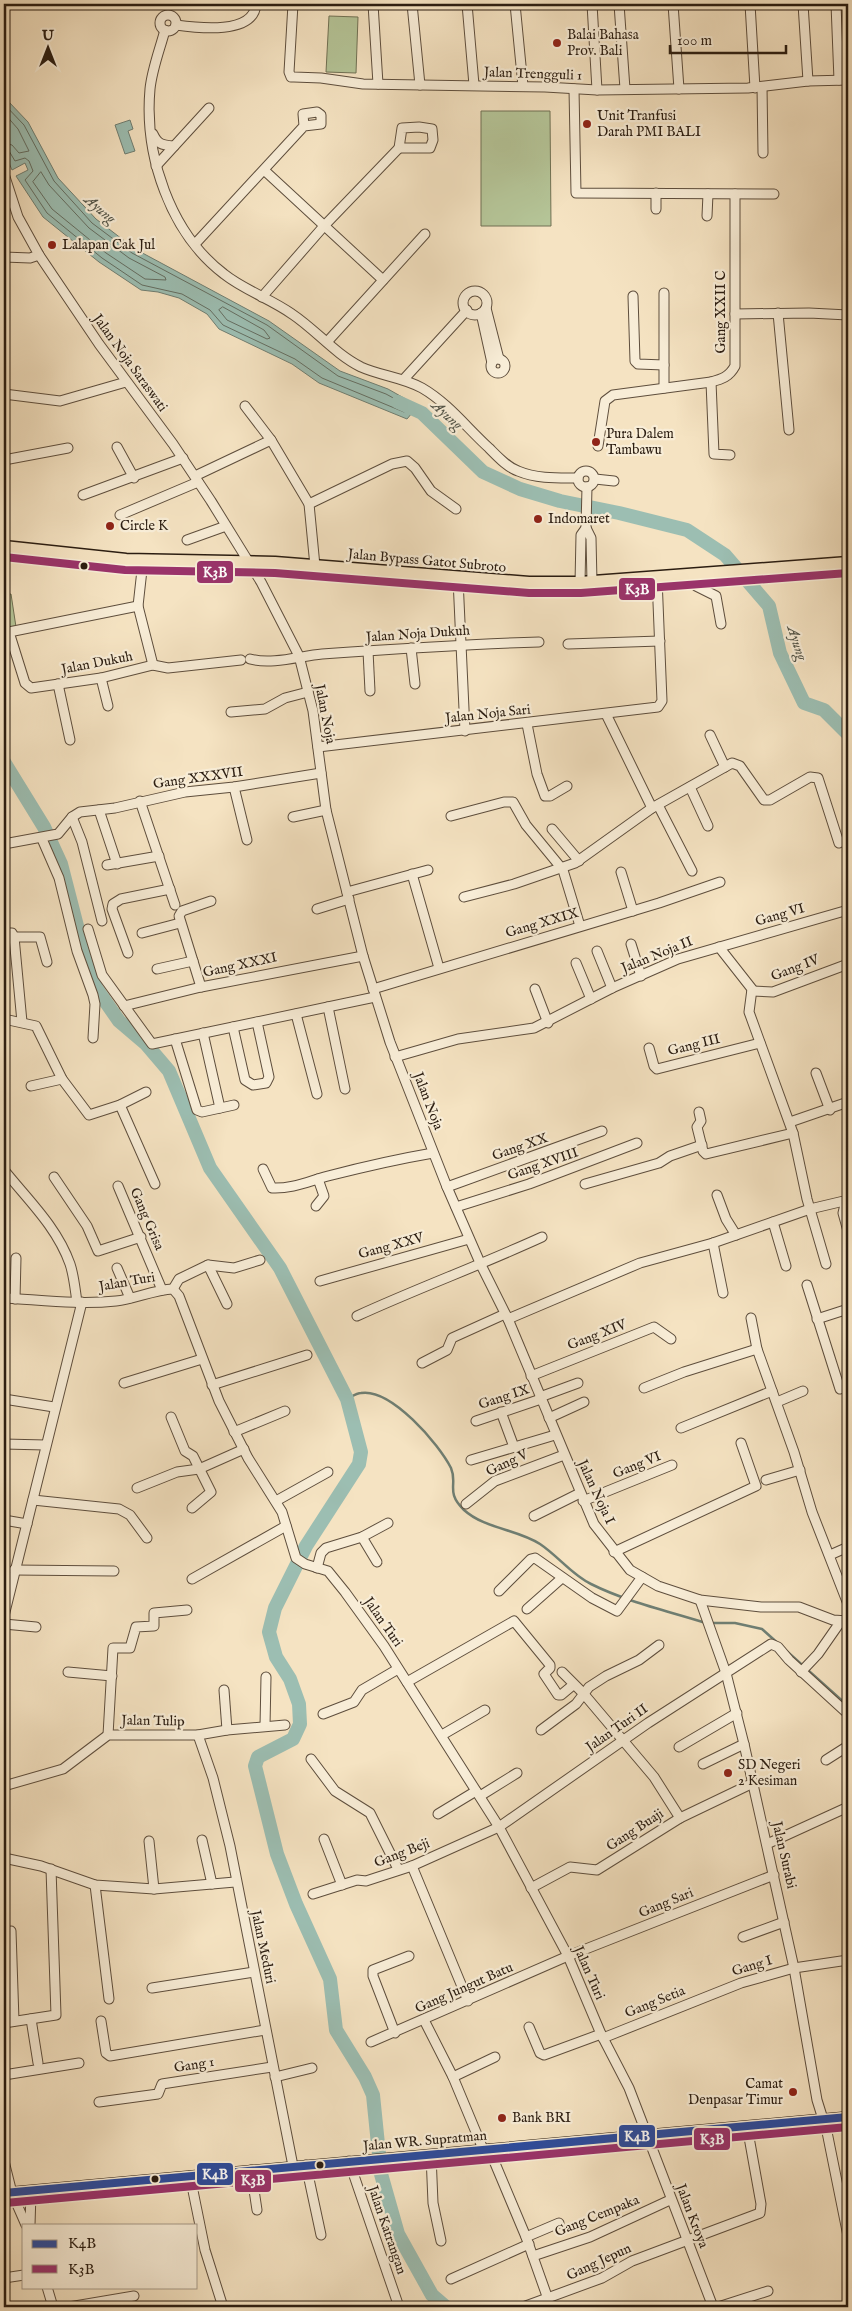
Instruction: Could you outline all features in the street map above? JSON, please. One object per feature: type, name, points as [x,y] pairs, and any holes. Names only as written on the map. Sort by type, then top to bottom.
[{"type":"highway","name":"Jalan Bypass Gatot Subroto","points":[[4,546],[143,560],[250,566],[315,566],[518,583],[586,583],[848,563]]},
{"type":"main road","name":"Jalan WR. Supratman","points":[[8,2193],[848,2117]]},
{"type":"street","points":[[171,14],[174,4]]},
{"type":"street","points":[[176,25],[202,27],[233,26],[247,21],[252,16],[256,4]]},
{"type":"street","name":"Jalan Trengguli 1","points":[[293,4],[289,72],[291,77],[378,84],[522,86],[597,90],[758,88],[808,81],[844,80]]},
{"type":"street","points":[[373,4],[378,84]]},
{"type":"street","points":[[412,4],[420,85]]},
{"type":"street","points":[[467,4],[474,85]]},
{"type":"street","points":[[515,4],[522,86]]},
{"type":"street","points":[[592,4],[597,90]]},
{"type":"street","points":[[618,4],[626,89]]},
{"type":"street","points":[[674,4],[680,89]]},
{"type":"street","points":[[750,4],[763,153]]},
{"type":"street","points":[[803,4],[808,81]]},
{"type":"street","points":[[836,4],[844,80]]},
{"type":"street","points":[[171,14],[176,20],[176,25],[173,30],[165,30],[161,26],[160,21],[163,16],[171,14]]},
{"type":"street","points":[[165,30],[150,87],[148,125],[156,166],[166,196],[179,221],[195,244],[223,274],[292,314],[361,367],[404,379],[423,389],[448,407],[504,463],[517,471],[549,478],[578,478]]},
{"type":"street","points":[[574,89],[576,194],[774,194]]},
{"type":"street","points":[[156,166],[209,108]]},
{"type":"street","points":[[148,125],[156,142],[174,146]]},
{"type":"street","points":[[195,244],[304,126]]},
{"type":"street","points":[[262,297],[324,226],[399,148]]},
{"type":"street","points":[[264,170],[383,280]]},
{"type":"street","name":"Jalan Noja Saraswati","points":[[6,177],[18,217],[39,255],[126,382],[183,458],[250,566]]},
{"type":"street","points":[[656,193],[656,209]]},
{"type":"street","points":[[707,216],[708,194]]},
{"type":"street","name":"Gang XXII C","points":[[598,446],[605,401],[609,398],[618,393],[711,382],[727,376],[735,366],[735,194]]},
{"type":"street","points":[[327,342],[425,234]]},
{"type":"street","points":[[4,257],[30,258],[39,255]]},
{"type":"street","points":[[483,310],[473,314],[466,310],[464,300],[472,292],[479,292],[485,296],[483,310],[496,361]]},
{"type":"street","points":[[664,293],[664,388]]},
{"type":"street","points":[[633,296],[634,361],[638,364],[664,365]]},
{"type":"street","points":[[404,379],[466,310]]},
{"type":"street","points":[[736,314],[778,313],[848,316]]},
{"type":"street","points":[[778,313],[789,430]]},
{"type":"street","points":[[4,394],[60,401],[126,382]]},
{"type":"street","points":[[711,382],[714,454],[730,455]]},
{"type":"street","points":[[245,406],[271,440],[309,504],[315,566]]},
{"type":"street","points":[[120,515],[196,479],[271,440]]},
{"type":"street","points":[[117,447],[134,478]]},
{"type":"street","points":[[4,460],[68,448]]},
{"type":"street","points":[[83,496],[183,458]]},
{"type":"street","points":[[309,504],[392,464],[407,461],[416,468],[431,491],[456,509]]},
{"type":"street","points":[[586,583],[581,553],[581,535],[586,525],[587,492],[595,479],[593,473],[585,470],[580,473],[578,478],[580,484],[587,492]]},
{"type":"street","points":[[595,479],[614,481]]},
{"type":"street","points":[[586,525],[591,534],[591,553],[586,583]]},
{"type":"street","points":[[187,540],[226,526]]},
{"type":"street","points":[[581,553],[591,553]]},
{"type":"street","name":"Jalan Dukuh","points":[[6,632],[29,687],[101,678],[153,665],[138,606],[143,560]]},
{"type":"street","name":"Jalan Noja","points":[[250,566],[299,656],[318,747],[326,810],[363,956],[395,1057],[469,1239],[506,1316]]},
{"type":"street","points":[[699,574],[696,586],[715,594],[718,599],[721,624]]},
{"type":"street","points":[[568,644],[660,641],[658,578]]},
{"type":"street","points":[[458,579],[459,645],[465,731]]},
{"type":"street","points":[[6,632],[138,606]]},
{"type":"street","name":"Jalan Noja Sari","points":[[318,747],[527,724],[660,706],[662,702],[660,641]]},
{"type":"street","name":"Jalan Noja Dukuh","points":[[153,665],[168,668],[368,651],[539,642]]},
{"type":"street","points":[[411,648],[415,684]]},
{"type":"street","points":[[368,651],[370,691]]},
{"type":"street","points":[[101,678],[108,706]]},
{"type":"street","points":[[58,684],[70,740]]},
{"type":"street","points":[[231,712],[265,709],[284,698],[308,692]]},
{"type":"street","points":[[606,714],[692,871]]},
{"type":"street","points":[[527,724],[537,774],[545,796],[550,796],[567,786]]},
{"type":"street","points":[[710,735],[725,767]]},
{"type":"street","points":[[464,897],[562,870],[578,861],[655,806],[735,763],[740,766],[764,800],[770,800],[810,777],[818,778],[839,843]]},
{"type":"street","name":"Gang XXXVII","points":[[72,817],[80,812],[99,810],[184,792],[234,787],[321,774]]},
{"type":"street","points":[[234,787],[247,840]]},
{"type":"street","points":[[690,788],[708,826]]},
{"type":"street","points":[[140,801],[175,904]]},
{"type":"street","points":[[451,816],[512,802],[526,825],[562,870],[580,926]]},
{"type":"street","points":[[99,810],[117,864]]},
{"type":"street","points":[[294,817],[326,810]]},
{"type":"street","points":[[4,844],[58,834],[72,817],[82,842],[102,921]]},
{"type":"street","points":[[552,830],[578,861]]},
{"type":"street","points":[[43,838],[59,878],[77,950],[93,995],[95,1004],[93,1038]]},
{"type":"street","points":[[107,866],[159,856]]},
{"type":"street","points":[[317,909],[348,896],[428,870]]},
{"type":"street","points":[[621,872],[633,911]]},
{"type":"street","points":[[412,874],[439,968]]},
{"type":"street","name":"Gang XXIX","points":[[124,1006],[152,1044],[328,1007],[374,993],[439,968],[633,911],[720,882]]},
{"type":"street","points":[[128,953],[112,909],[113,904],[121,899],[170,889]]},
{"type":"street","points":[[201,987],[180,923],[180,913],[211,901]]},
{"type":"street","name":"Gang VI","points":[[719,947],[848,910]]},
{"type":"street","points":[[142,933],[180,923]]},
{"type":"street","points":[[88,930],[102,975],[124,1006]]},
{"type":"street","points":[[4,933],[12,933],[14,936],[40,937],[47,962]]},
{"type":"street","points":[[14,936],[22,1022]]},
{"type":"street","points":[[631,944],[641,976]]},
{"type":"street","points":[[719,947],[730,958],[752,991],[748,1009],[790,1122],[810,1209],[826,1264]]},
{"type":"street","name":"Jalan Noja II","points":[[395,1057],[458,1039],[523,1032],[548,1023],[612,988],[678,959],[719,947]]},
{"type":"street","points":[[597,951],[612,988]]},
{"type":"street","name":"Gang XXXI","points":[[124,1006],[201,987],[363,956]]},
{"type":"street","points":[[157,969],[193,961]]},
{"type":"street","points":[[576,963],[591,999]]},
{"type":"street","name":"Gang IV","points":[[752,991],[773,992],[848,964]]},
{"type":"street","points":[[535,989],[548,1023]]},
{"type":"street","points":[[328,1007],[345,1089]]},
{"type":"street","points":[[296,1014],[317,1094]]},
{"type":"street","points":[[4,1019],[33,1024],[39,1030],[62,1079],[89,1115],[120,1105],[146,1092]]},
{"type":"street","points":[[233,1027],[244,1080],[253,1085],[266,1083],[269,1077],[257,1022]]},
{"type":"street","points":[[203,1033],[220,1108]]},
{"type":"street","points":[[174,1039],[197,1110],[202,1112],[234,1105]]},
{"type":"street","name":"Gang III","points":[[649,1048],[654,1066],[657,1069],[760,1043]]},
{"type":"street","points":[[816,1073],[830,1110]]},
{"type":"street","points":[[31,1086],[62,1079]]},
{"type":"street","points":[[790,1122],[830,1110],[848,1102]]},
{"type":"street","points":[[120,1105],[155,1184]]},
{"type":"street","points":[[699,1112],[701,1120],[697,1127],[704,1153],[708,1154],[793,1133]]},
{"type":"street","name":"Gang XX","points":[[447,1187],[602,1132]]},
{"type":"street","name":"Gang XVIII","points":[[456,1207],[547,1178],[637,1143]]},
{"type":"street","points":[[585,1184],[659,1163],[670,1156],[702,1145]]},
{"type":"street","points":[[263,1169],[272,1188],[297,1186],[318,1179],[433,1153]]},
{"type":"street","points":[[4,1170],[35,1205],[56,1235],[70,1264],[80,1302],[4,1616]]},
{"type":"street","points":[[54,1177],[87,1226],[98,1251],[141,1238]]},
{"type":"street","points":[[316,1206],[324,1196],[318,1179]]},
{"type":"street","name":"Gang Grisa","points":[[118,1186],[162,1290]]},
{"type":"street","points":[[717,1195],[726,1219],[736,1235]]},
{"type":"street","points":[[422,1363],[447,1350],[450,1340],[458,1334],[640,1263],[713,1243],[810,1209],[847,1200],[843,1213],[848,1231]]},
{"type":"street","points":[[829,1204],[843,1213]]},
{"type":"street","points":[[773,1222],[786,1266]]},
{"type":"street","points":[[357,1316],[416,1289],[481,1265],[542,1237]]},
{"type":"street","name":"Gang XXV","points":[[320,1281],[469,1239]]},
{"type":"street","points":[[713,1243],[723,1293]]},
{"type":"street","points":[[14,1298],[16,1258]]},
{"type":"street","points":[[172,1289],[179,1279],[208,1265],[234,1268],[260,1260]]},
{"type":"street","points":[[208,1265],[227,1304]]},
{"type":"street","points":[[117,1268],[130,1298]]},
{"type":"street","points":[[807,1285],[840,1389]]},
{"type":"street","name":"Jalan Turi","points":[[4,1298],[80,1302],[130,1298],[172,1289],[179,1296],[212,1385],[234,1432],[276,1501],[294,1554],[299,1562],[331,1574],[384,1646],[499,1827],[568,1956],[602,2036],[629,2088],[647,2135]]},
{"type":"street","points":[[817,1320],[848,1309]]},
{"type":"street","name":"Jalan Noja I","points":[[506,1316],[594,1524],[614,1552],[630,1570],[658,1586],[702,1605],[794,1606],[845,1621]]},
{"type":"street","points":[[750,1318],[757,1349],[777,1402],[815,1520],[848,1604]]},
{"type":"street","name":"Gang XIV","points":[[531,1376],[654,1327],[671,1339]]},
{"type":"street","points":[[644,1388],[684,1372],[757,1349]]},
{"type":"street","points":[[212,1385],[307,1355]]},
{"type":"street","points":[[124,1383],[202,1359]]},
{"type":"street","name":"Gang IX","points":[[476,1421],[578,1383]]},
{"type":"street","points":[[681,1428],[772,1391]]},
{"type":"street","points":[[777,1402],[803,1391]]},
{"type":"street","points":[[4,1399],[54,1407]]},
{"type":"street","points":[[549,1418],[584,1402]]},
{"type":"street","points":[[234,1432],[285,1411]]},
{"type":"street","points":[[500,1412],[514,1447]]},
{"type":"street","points":[[171,1417],[185,1451],[193,1456],[211,1493],[192,1508]]},
{"type":"street","name":"Gang V","points":[[471,1460],[555,1435]]},
{"type":"street","points":[[614,1552],[756,1486],[741,1443]]},
{"type":"street","points":[[4,1444],[45,1445]]},
{"type":"street","points":[[137,1488],[177,1472],[199,1469],[244,1449]]},
{"type":"street","name":"Gang V","points":[[466,1504],[495,1481],[564,1455]]},
{"type":"street","name":"Gang VI","points":[[582,1497],[672,1465]]},
{"type":"street","points":[[766,1480],[800,1470]]},
{"type":"street","points":[[276,1501],[328,1472]]},
{"type":"street","points":[[534,1516],[582,1497]]},
{"type":"street","points":[[33,1500],[119,1509],[130,1515],[147,1538]]},
{"type":"street","points":[[4,1520],[27,1524]]},
{"type":"street","points":[[312,1566],[323,1550],[362,1536],[388,1523]]},
{"type":"street","points":[[192,1580],[286,1526]]},
{"type":"street","points":[[362,1536],[377,1562]]},
{"type":"street","points":[[830,1555],[848,1547]]},
{"type":"street","points":[[499,1591],[533,1558],[538,1559],[562,1578],[619,1609],[642,1577]]},
{"type":"street","points":[[14,1570],[114,1571]]},
{"type":"street","points":[[527,1609],[562,1578]]},
{"type":"street","name":"Jalan Surabi","points":[[702,1605],[726,1673],[754,1783],[794,1968],[817,2100],[824,2120],[848,2236]]},
{"type":"street","points":[[108,1735],[113,1648],[130,1648],[136,1627],[154,1626],[154,1613],[187,1610]]},
{"type":"street","points":[[407,1682],[514,1621],[550,1665],[550,1668],[544,1674],[558,1695],[561,1695],[573,1685]]},
{"type":"street","points":[[845,1621],[802,1670],[848,1714]]},
{"type":"street","points":[[4,1624],[36,1627]]},
{"type":"street","name":"Jalan Turi II","points":[[499,1827],[623,1740],[771,1644],[775,1645],[802,1670]]},
{"type":"street","points":[[541,1730],[576,1704],[583,1693],[606,1676],[639,1660],[659,1645]]},
{"type":"street","points":[[323,1714],[354,1702],[362,1690],[398,1669]]},
{"type":"street","points":[[68,1672],[112,1676]]},
{"type":"street","points":[[562,1672],[583,1693],[654,1777],[680,1818]]},
{"type":"street","points":[[265,1726],[266,1677]]},
{"type":"street","points":[[224,1690],[227,1730]]},
{"type":"street","points":[[442,1735],[486,1710]]},
{"type":"street","points":[[679,1747],[737,1714]]},
{"type":"street","name":"Jalan Tulip","points":[[4,1786],[63,1769],[108,1735],[198,1735],[227,1730],[285,1725]]},
{"type":"street","name":"Jalan Meduri","points":[[198,1735],[213,1778],[230,1846],[235,1882],[293,2166]]},
{"type":"street","points":[[703,1764],[744,1744]]},
{"type":"street","points":[[826,1760],[848,1746]]},
{"type":"street","points":[[311,1759],[334,1792],[370,1813],[398,1869]]},
{"type":"street","points":[[438,1814],[516,1773]]},
{"type":"street","name":"Gang Buaji","points":[[531,1888],[570,1867],[597,1870],[680,1818],[754,1783]]},
{"type":"street","points":[[767,1844],[848,1807]]},
{"type":"street","name":"Gang Beji","points":[[312,1894],[357,1880],[366,1881],[412,1866],[499,1827]]},
{"type":"street","points":[[324,1839],[342,1885]]},
{"type":"street","points":[[202,1840],[212,1884]]},
{"type":"street","points":[[150,1841],[154,1889]]},
{"type":"street","points":[[4,1858],[51,1870],[95,1885],[154,1889],[235,1882]]},
{"type":"street","points":[[412,1866],[468,2001]]},
{"type":"street","points":[[4,2023],[54,2016],[56,2014],[51,1870]]},
{"type":"street","name":"Gang Sari","points":[[568,1956],[774,1875]]},
{"type":"street","points":[[95,1885],[108,1999]]},
{"type":"street","points":[[743,1937],[784,1922]]},
{"type":"street","points":[[11,1931],[14,2021]]},
{"type":"street","points":[[395,2033],[373,1976],[373,1970],[409,1956]]},
{"type":"street","name":"Gang Jungut Batu","points":[[371,2042],[568,1956]]},
{"type":"street","name":"Gang I","points":[[718,1991],[794,1968],[848,1960]]},
{"type":"street","points":[[152,1988],[254,1972]]},
{"type":"street","name":"Gang Setia","points":[[529,2027],[540,2053],[544,2055],[602,2036],[718,1991]]},
{"type":"street","points":[[31,2019],[38,2063]]},
{"type":"street","points":[[424,2020],[453,2077],[528,2241],[548,2299]]},
{"type":"street","points":[[101,2021],[106,2053],[110,2056],[265,2030]]},
{"type":"street","points":[[453,2077],[495,2057]]},
{"type":"street","points":[[4,2075],[78,2063]]},
{"type":"street","name":"Gang 1","points":[[99,2102],[158,2094],[162,2084],[272,2066]]},
{"type":"street","points":[[274,2077],[312,2068]]},
{"type":"street","name":"Gang Jepun","points":[[523,2307],[602,2278],[632,2261],[760,2213],[747,2126]]},
{"type":"street","name":"Jalan Kroya","points":[[647,2135],[670,2200],[713,2307]]},
{"type":"street","points":[[431,2155],[433,2203],[441,2241]]},
{"type":"street","points":[[4,2161],[8,2193],[27,2224]]},
{"type":"street","name":"Jalan Katrangan","points":[[350,2161],[399,2307]]},
{"type":"street","points":[[306,2165],[321,2235]]},
{"type":"street","points":[[250,2170],[257,2210]]},
{"type":"street","points":[[190,2176],[205,2250],[224,2307]]},
{"type":"street","points":[[28,2224],[31,2192]]},
{"type":"street","name":"Gang Cempaka","points":[[533,2256],[590,2237],[670,2200]]},
{"type":"street","points":[[451,2278],[528,2241],[559,2222]]},
{"type":"street","points":[[4,2278],[22,2275]]},
{"type":"street","points":[[47,2288],[53,2307]]},
{"type":"street","points":[[718,2307],[768,2291]]},
{"type":"street","points":[[69,2307],[134,2296]]},
{"type":"green space","points":[[329,16],[358,17],[356,73],[326,72]]},
{"type":"green space","points":[[481,111],[550,111],[551,226],[481,226]]},
{"type":"green space","points":[[11,594],[16,627],[4,629],[4,595]]},
{"type":"water","points":[[4,80],[8,101],[28,122],[58,178],[96,219],[135,249],[269,321],[340,371],[388,389],[418,406],[407,419],[319,383],[292,364],[219,329],[207,314],[179,298],[158,292],[141,290],[99,262],[43,217],[16,176],[28,170],[25,163],[12,170],[4,151]]},
{"type":"water","points":[[130,120],[133,129],[128,131],[135,151],[125,154],[115,125]]},
{"type":"waterway","name":"Ayung","points":[[398,402],[422,413],[483,472],[520,489],[560,501],[687,530],[725,555],[769,606],[780,653],[804,703],[824,710],[848,734]]},
{"type":"waterway","points":[[4,762],[44,827],[61,864],[85,957],[96,988],[119,1021],[146,1044],[169,1071],[210,1168],[280,1268],[347,1399],[361,1452],[359,1464],[306,1546],[275,1608],[269,1632],[276,1657],[290,1679],[299,1704],[300,1724],[293,1739],[258,1757],[255,1766],[277,1854],[296,1904],[330,1979],[336,2030],[365,2077],[373,2095],[381,2174],[398,2234],[432,2295],[446,2307]]},
{"type":"waterway","points":[[347,1399],[359,1393],[373,1394],[386,1399],[413,1420],[445,1458],[453,1474],[453,1493],[455,1498],[458,1504],[472,1516],[540,1544],[578,1576],[591,1584],[633,1601],[706,1623]]},
{"type":"waterway","points":[[712,1623],[735,1623],[762,1629],[848,1706]]},
{"type":"transit line","name":"K3B","points":[[4,557],[125,570],[275,573],[529,593],[581,593],[848,573]]},
{"type":"transit line","name":"K4B","points":[[4,2193],[848,2117]]},
{"type":"transit line","name":"K3B","points":[[5,2203],[848,2127]]},
{"type":"place","name":"Balai Bahasa Prov. Bali","points":[[557,43]]},
{"type":"place","name":"Unit Tranfusi Darah PMI BALI","points":[[587,124]]},
{"type":"place","name":"Lalapan Cak Jul","points":[[52,245]]},
{"type":"place","name":"Pura Dalem Tambawu","points":[[596,442]]},
{"type":"place","name":"Indomaret","points":[[538,519]]},
{"type":"place","name":"Circle K","points":[[110,526]]},
{"type":"place","name":"SD Negeri 2 Kesiman","points":[[728,1773]]},
{"type":"place","name":"Camat Denpasar Timur","points":[[793,2092]]},
{"type":"place","name":"Bank BRI","points":[[502,2118]]}]
